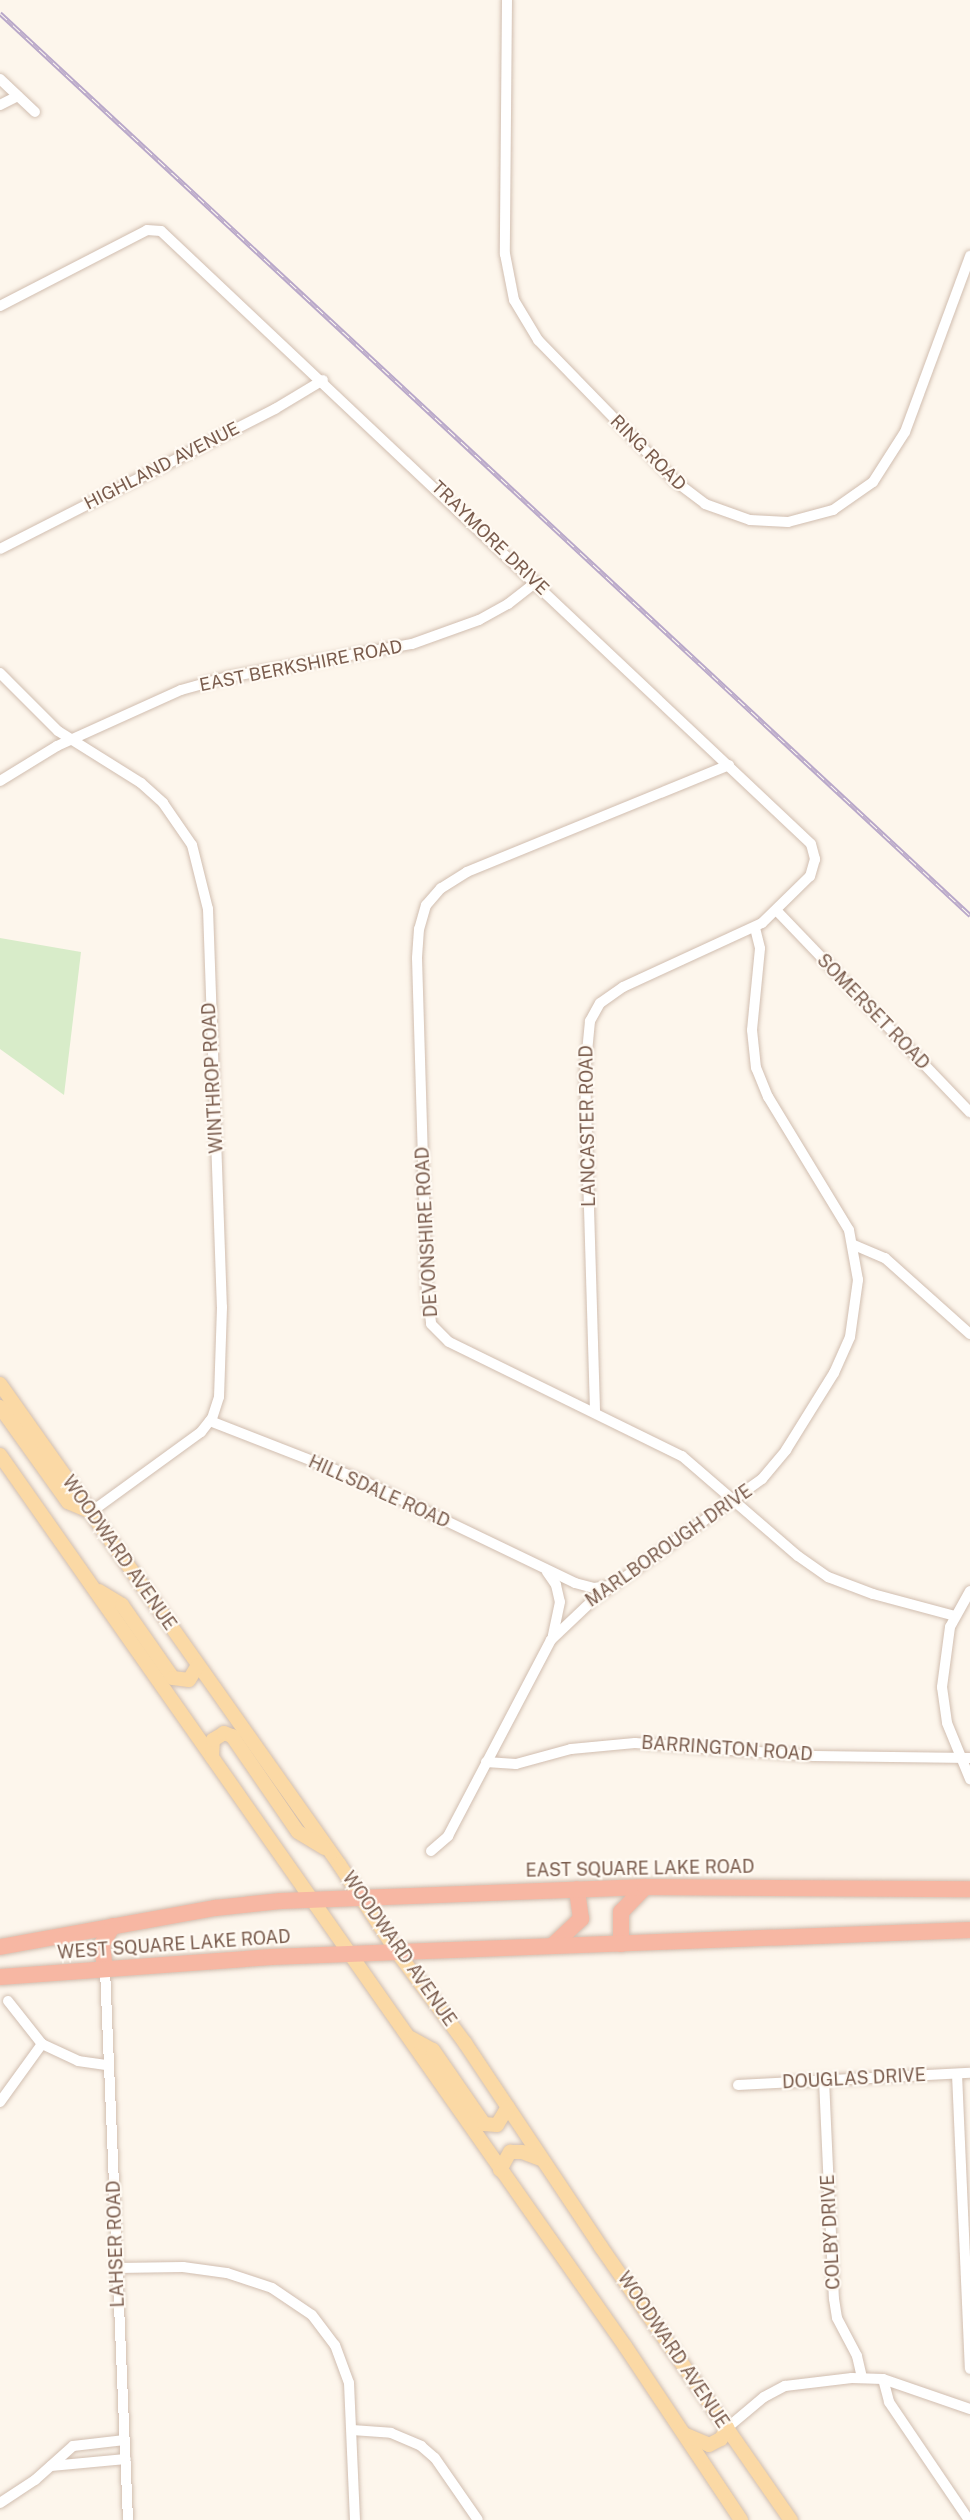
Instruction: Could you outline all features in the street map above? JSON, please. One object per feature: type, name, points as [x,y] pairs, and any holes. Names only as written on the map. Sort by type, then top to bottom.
[{"type":"highway","name":"EAST SQUARE LAKE ROAD","points":[[311,1899],[645,1887],[970,1889]]},
{"type":"highway","points":[[621,1944],[621,1912],[645,1887]]},
{"type":"highway","points":[[552,1946],[581,1919],[578,1889]]},
{"type":"highway","name":"WEST SQUARE LAKE ROAD","points":[[0,1947],[230,1905],[311,1899]]},
{"type":"highway","points":[[105,1969],[102,1944],[113,1926]]},
{"type":"highway","points":[[350,1954],[970,1930]]},
{"type":"highway","name":"WEST SQUARE LAKE ROAD","points":[[0,1977],[350,1954]]},
{"type":"main road","name":"WOODWARD AVENUE","points":[[0,1384],[508,2107],[540,2158],[791,2520]]},
{"type":"main road","points":[[0,1407],[68,1502],[90,1512]]},
{"type":"main road","name":"WOODWARD AVENUE","points":[[0,1455],[686,2434],[741,2520]]},
{"type":"main road","points":[[92,1587],[122,1605],[173,1678],[189,1680],[198,1665]]},
{"type":"main road","points":[[212,1756],[213,1740],[224,1734],[232,1736],[298,1832],[329,1851]]},
{"type":"main road","points":[[406,2035],[433,2050],[484,2124],[497,2125],[508,2107]]},
{"type":"main road","points":[[500,2170],[510,2152],[540,2158]]},
{"type":"main road","points":[[686,2434],[710,2445],[721,2439],[727,2428]]},
{"type":"street","name":"RING ROAD","points":[[507,0],[505,254],[514,300],[538,340],[675,481],[705,504],[740,518],[788,522],[833,510],[873,482],[905,432],[970,256]]},
{"type":"street","points":[[0,79],[35,112]]},
{"type":"street","points":[[0,105],[18,96]]},
{"type":"street","name":"TRAYMORE DRIVE","points":[[0,306],[153,229],[177,244],[809,842],[815,859]]},
{"type":"street","name":"HIGHLAND AVENUE","points":[[0,549],[275,409],[323,380]]},
{"type":"street","name":"EAST BERKSHIRE ROAD","points":[[0,781],[71,739],[204,682],[376,652],[434,637],[494,612],[536,582]]},
{"type":"street","name":"WINTHROP ROAD","points":[[0,673],[54,728],[141,783],[163,802],[188,836],[204,884],[222,1307],[220,1382],[210,1422]]},
{"type":"street","name":"DEVONSHIRE ROAD","points":[[729,765],[467,872],[436,892],[421,919],[417,958],[427,1290],[431,1324],[449,1342],[595,1411],[682,1456],[736,1500],[798,1556],[828,1577],[873,1594],[955,1616]]},
{"type":"street","name":"LANCASTER ROAD","points":[[595,1411],[585,1073],[590,1020],[600,1003],[623,987],[755,928],[777,910],[810,876],[815,859]]},
{"type":"street","name":"SOMERSET ROAD","points":[[777,910],[970,1112]]},
{"type":"street","name":"MARLBOROUGH DRIVE","points":[[431,1851],[448,1836],[551,1640],[582,1609],[615,1584],[736,1500],[780,1458],[841,1359],[857,1307],[854,1245],[843,1215],[759,1076],[752,1036],[760,955],[755,928]]},
{"type":"street","points":[[854,1245],[885,1258],[970,1334]]},
{"type":"street","points":[[90,1512],[210,1422]]},
{"type":"street","name":"HILLSDALE ROAD","points":[[210,1422],[359,1479],[583,1586],[615,1584]]},
{"type":"street","points":[[545,1569],[556,1585],[560,1602],[551,1640]]},
{"type":"street","points":[[970,1591],[955,1616],[942,1687],[944,1711],[965,1759],[970,1779]]},
{"type":"street","name":"BARRINGTON ROAD","points":[[486,1762],[516,1764],[571,1749],[628,1743],[814,1756],[965,1759]]},
{"type":"street","name":"LAHSER ROAD","points":[[105,1969],[128,2520]]},
{"type":"street","points":[[8,2001],[42,2044],[78,2061],[108,2065]]},
{"type":"street","points":[[0,2102],[42,2044]]},
{"type":"street","name":"DOUGLAS DRIVE","points":[[738,2085],[970,2073]]},
{"type":"street","points":[[957,2074],[970,2369]]},
{"type":"street","name":"COLBY DRIVE","points":[[824,2080],[836,2310],[857,2356],[862,2377]]},
{"type":"street","points":[[117,2268],[205,2269],[258,2282],[293,2298],[319,2323],[339,2354],[349,2383],[356,2520]]},
{"type":"street","points":[[727,2428],[764,2397],[785,2386],[862,2377],[883,2379],[970,2407]]},
{"type":"street","points":[[883,2379],[889,2403],[969,2520]]},
{"type":"street","points":[[352,2430],[391,2433],[421,2446],[435,2458],[478,2520]]},
{"type":"street","points":[[4,2500],[29,2485],[51,2466],[63,2451],[73,2446],[125,2440]]},
{"type":"street","points":[[51,2466],[126,2459]]},
{"type":"green space","points":[[0,938],[81,952],[64,1095],[0,1049]]},
{"type":"railway","points":[[0,13],[970,915]]}]
